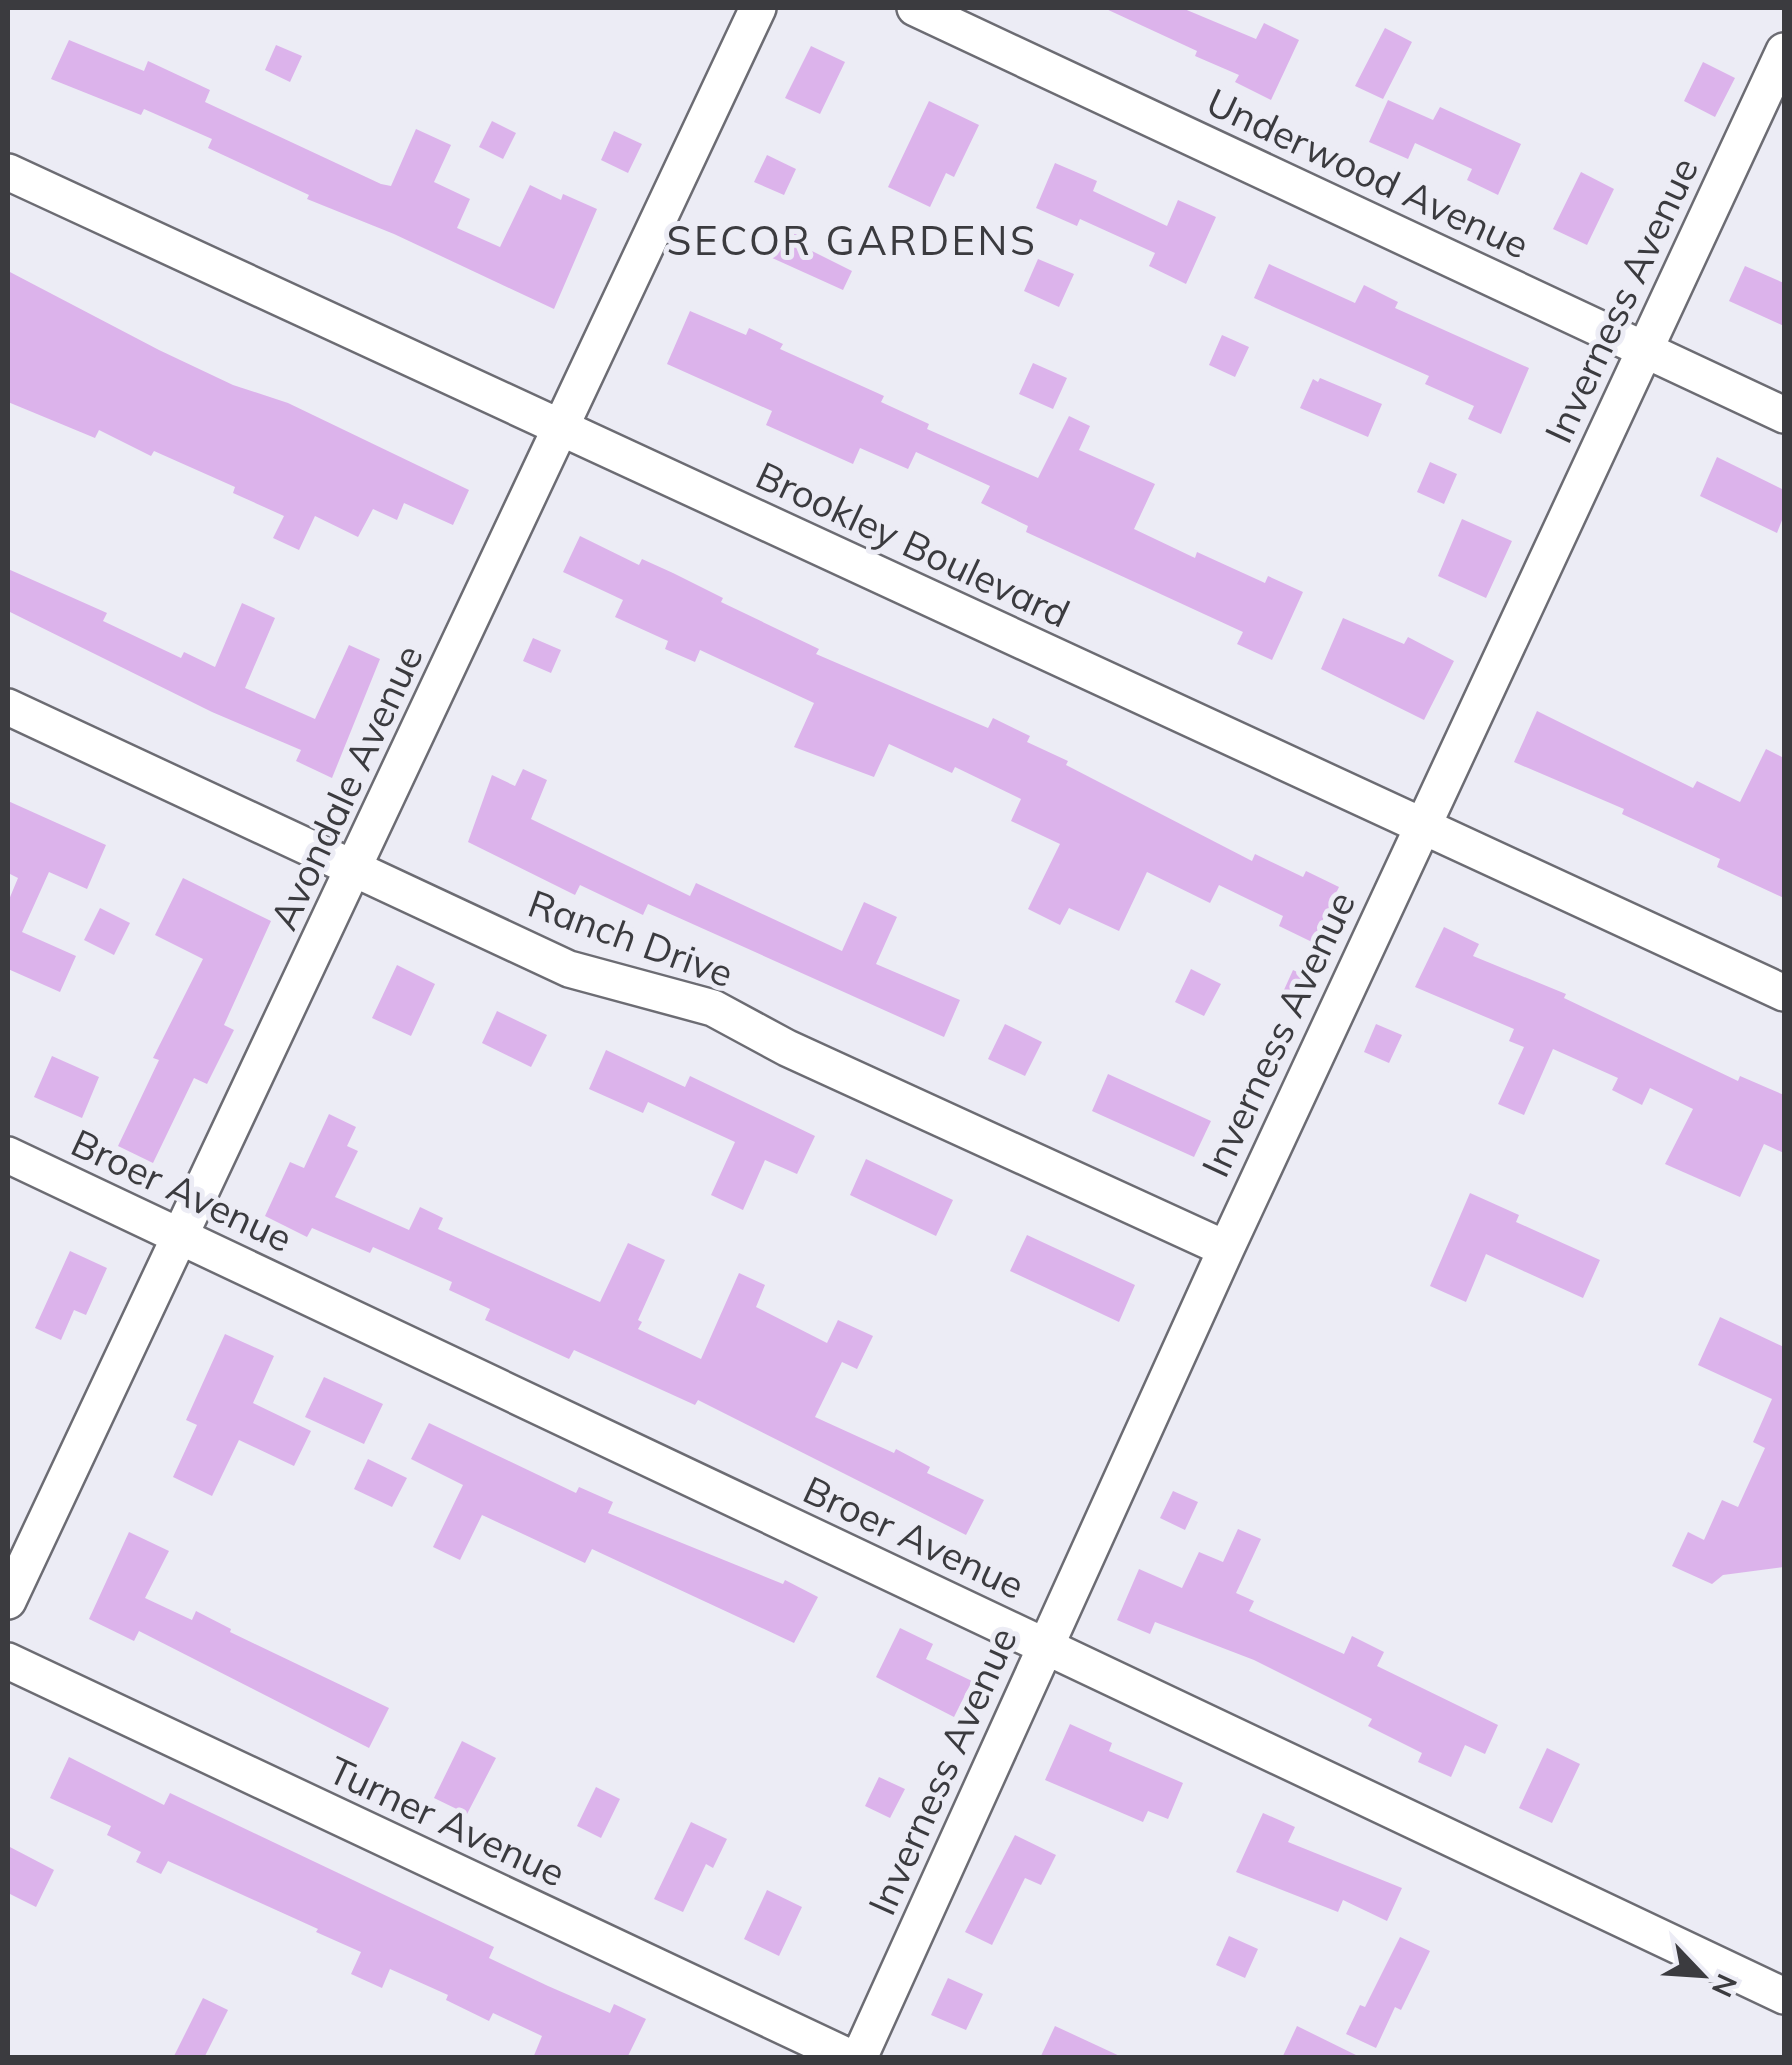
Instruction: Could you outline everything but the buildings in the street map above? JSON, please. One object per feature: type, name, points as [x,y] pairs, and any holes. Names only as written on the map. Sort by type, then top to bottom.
[{"type":"street","name":"Avondale Avenue","points":[[8,1601],[758,8]]},
{"type":"street","name":"Underwood Avenue","points":[[915,8],[1784,415]]},
{"type":"street","name":"Inverness Avenue","points":[[859,2058],[1226,1248],[1784,51]]},
{"type":"street","name":"Brookley Boulevard","points":[[8,172],[1784,993]]},
{"type":"street","name":"Ranch Drive","points":[[8,707],[569,969],[712,1008],[788,1048],[1226,1248]]},
{"type":"street","name":"Broer Avenue","points":[[8,1155],[1784,1996]]},
{"type":"street","name":"Turner Avenue","points":[[8,1660],[851,2058]]},
{"type":"district","name":"SECOR GARDENS","points":[[852,240]]}]
